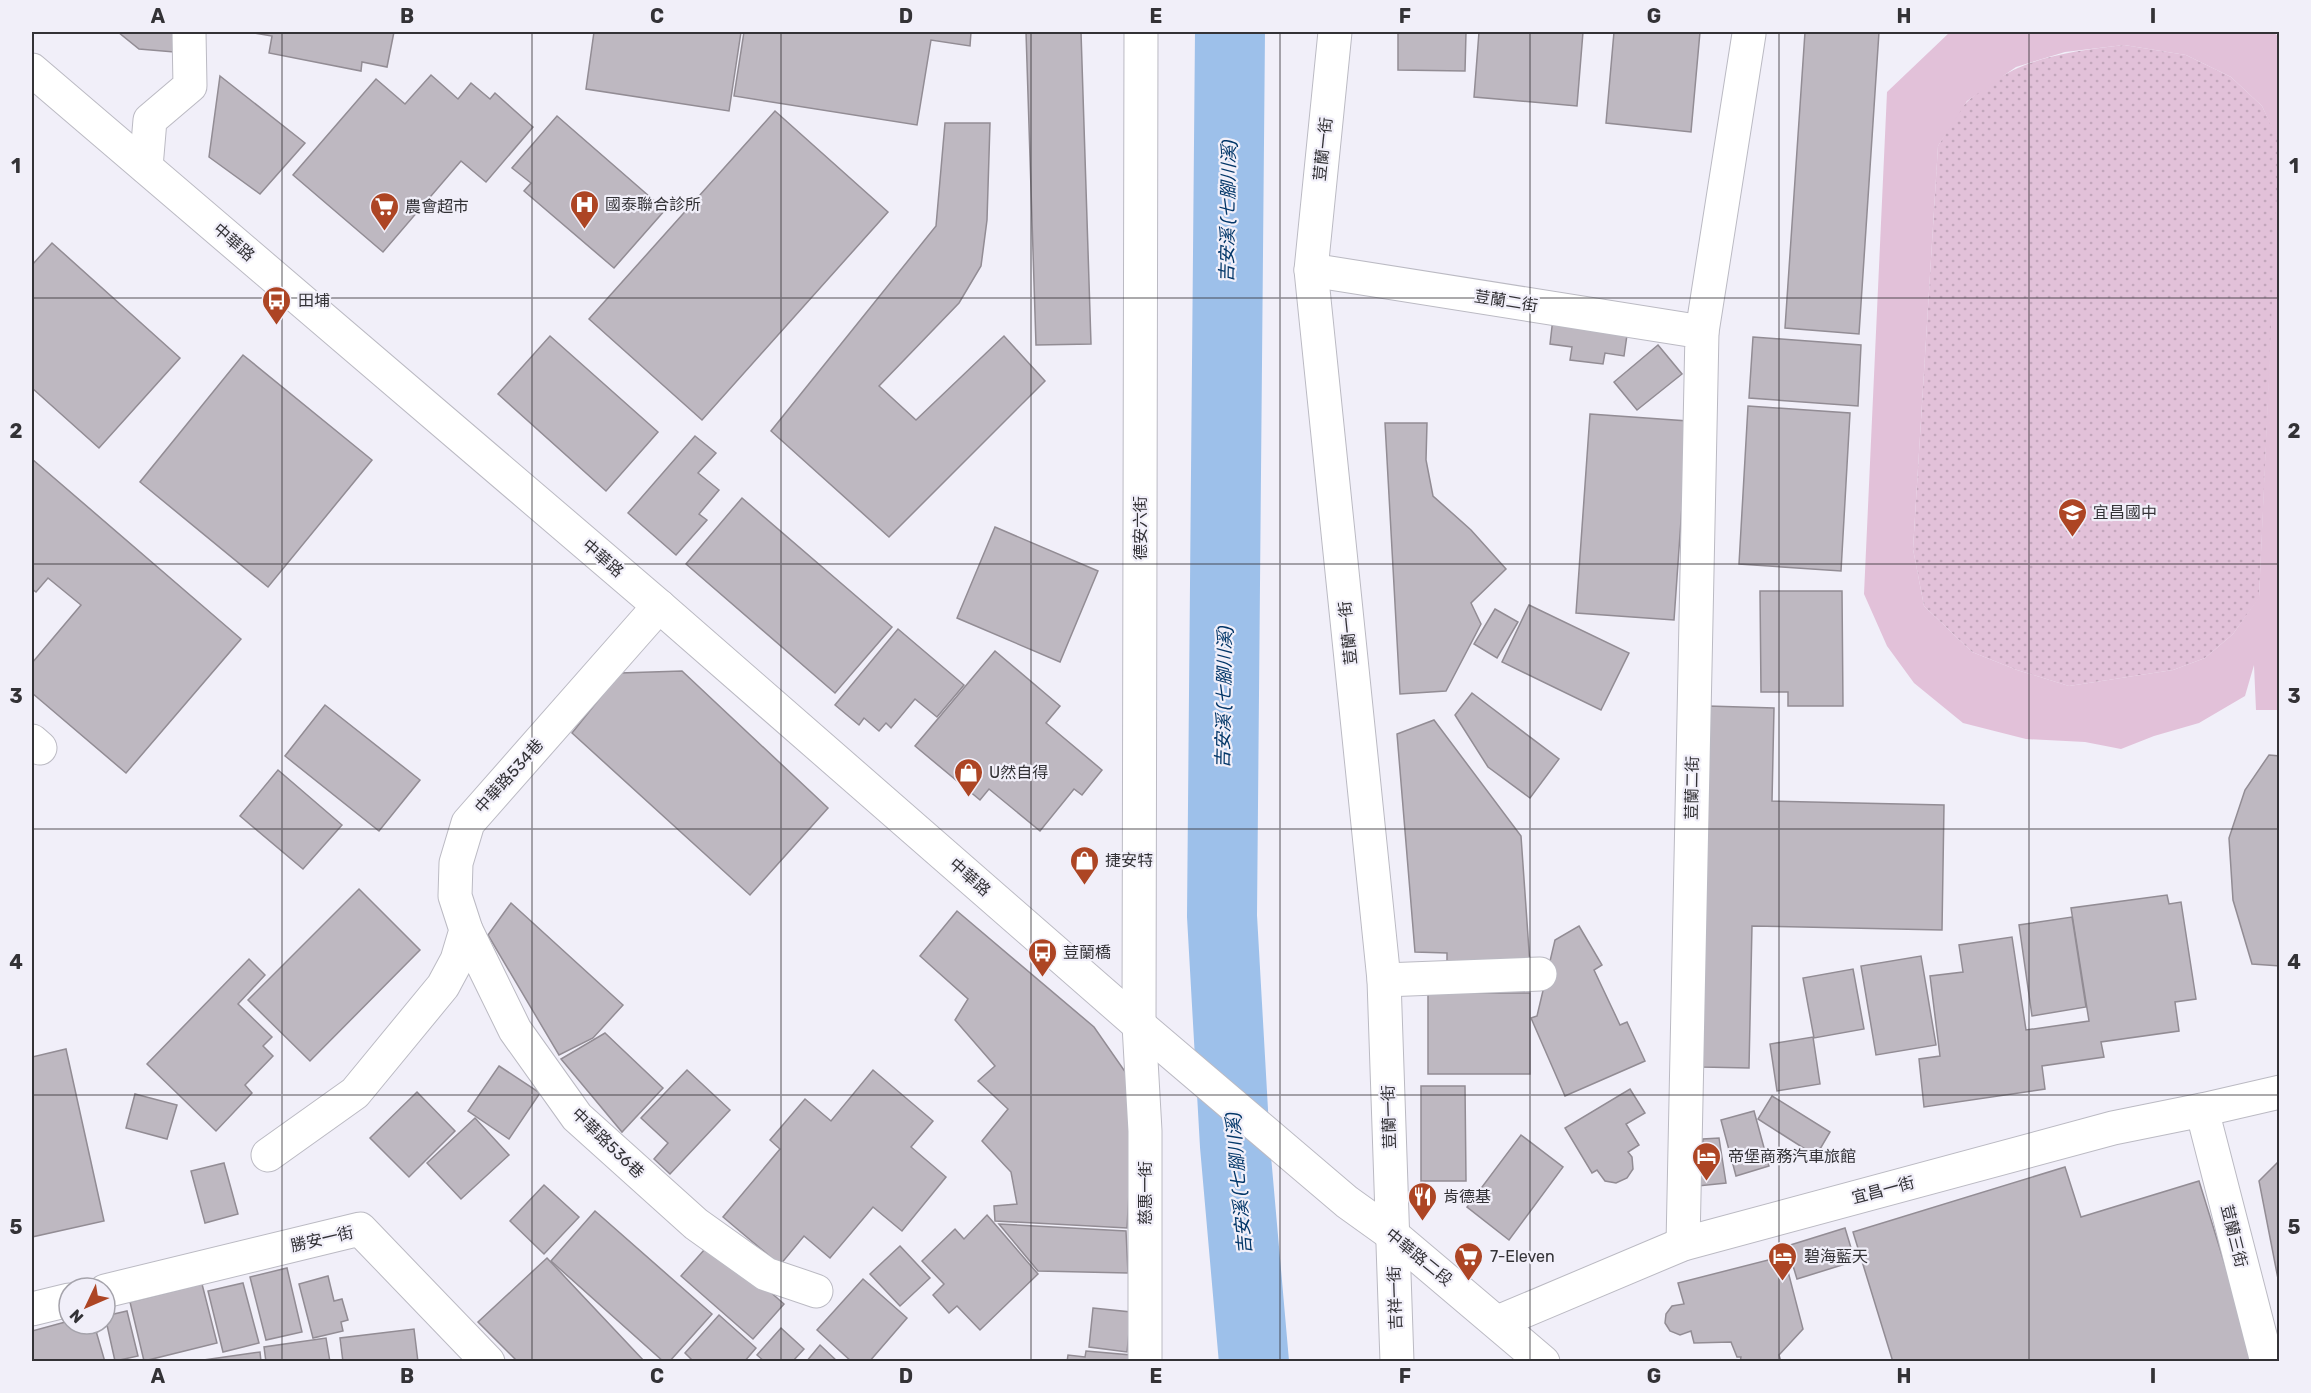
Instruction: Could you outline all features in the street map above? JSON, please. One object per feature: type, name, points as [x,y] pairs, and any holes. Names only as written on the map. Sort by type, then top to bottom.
[{"type":"street","points":[[146,167],[150,120],[190,86],[189,32]]},
{"type":"street","name":"德安六街","points":[[1139,1025],[1141,32]]},
{"type":"street","name":"荳蘭一街","points":[[1335,32],[1311,270],[1384,980],[1393,1235]]},
{"type":"street","name":"荳蘭二街","points":[[1683,1244],[1702,332],[1749,34]]},
{"type":"street","name":"中華路","points":[[32,70],[659,606],[1139,1025],[1347,1202]]},
{"type":"street","name":"荳蘭二街","points":[[1311,270],[1702,332]]},
{"type":"street","name":"中華路534巷","points":[[466,930],[455,896],[456,863],[468,823],[659,606]]},
{"type":"street","points":[[268,1155],[355,1093],[443,986],[457,960],[466,930]]},
{"type":"street","name":"中華路536巷","points":[[466,930],[515,1030],[577,1117],[696,1224],[766,1274],[816,1291]]},
{"type":"street","points":[[1384,980],[1540,974]]},
{"type":"street","name":"慈惠一街","points":[[1139,1025],[1145,1131],[1145,1362]]},
{"type":"street","name":"宜昌一街","points":[[1498,1322],[1683,1244],[2113,1128],[2280,1092]]},
{"type":"street","name":"荳蘭三街","points":[[2202,1110],[2267,1362]]},
{"type":"street","name":"中華路二段","points":[[1347,1202],[1393,1235],[1543,1362]]},
{"type":"street","name":"勝安一街","points":[[117,1288],[360,1229],[488,1362]]},
{"type":"street","name":"吉祥一街","points":[[1393,1235],[1398,1362]]},
{"type":"street","points":[[32,1309],[57,1303]]},
{"type":"shaded area","points":[[1950,32],[2273,32],[2279,37],[2279,143],[2262,106],[2231,77],[2186,55],[2124,45],[2065,52],[2016,67],[1967,101],[1938,146],[1913,549],[1924,606],[1972,652],[2017,670],[2069,686],[2173,670],[2205,658],[2233,634],[2259,597],[2279,145],[2279,710],[2256,710],[2254,665],[2245,696],[2199,723],[2154,736],[2121,749],[2085,742],[2026,739],[1963,723],[1914,683],[1887,646],[1864,594],[1887,92]]},
{"type":"shaded area","points":[[2124,45],[2186,55],[2231,77],[2262,106],[2280,143],[2259,598],[2233,634],[2205,658],[2173,670],[2069,686],[2017,670],[1972,652],[1924,606],[1913,549],[1938,146],[1964,105],[2005,75],[2023,66],[2061,54]]},
{"type":"building","points":[[118,32],[175,32],[174,52],[139,49]]},
{"type":"building","points":[[249,32],[394,32],[387,67],[362,62],[361,71],[269,53],[272,36]]},
{"type":"building","points":[[594,32],[741,32],[729,111],[586,89]]},
{"type":"building","points":[[744,32],[971,32],[970,46],[931,40],[917,125],[734,96]]},
{"type":"building","points":[[1026,32],[1081,32],[1091,344],[1036,345]]},
{"type":"building","points":[[1398,32],[1466,32],[1465,71],[1398,70]]},
{"type":"building","points":[[1479,32],[1583,32],[1577,106],[1474,97]]},
{"type":"building","points":[[1614,32],[1700,32],[1691,132],[1606,123]]},
{"type":"building","points":[[1805,32],[1879,32],[1859,334],[1785,328]]},
{"type":"building","points":[[431,75],[458,99],[471,83],[490,99],[495,93],[533,127],[486,182],[461,161],[383,252],[293,175],[376,79],[405,104]]},
{"type":"building","points":[[220,76],[305,143],[260,194],[209,157]]},
{"type":"building","points":[[775,111],[888,212],[702,420],[589,319]]},
{"type":"building","points":[[557,116],[665,210],[614,268],[524,191],[531,183],[512,168]]},
{"type":"building","points":[[945,123],[990,123],[987,220],[981,266],[959,303],[879,386],[916,420],[1004,336],[1045,381],[889,537],[771,431],[936,226]]},
{"type":"building","points":[[52,243],[180,358],[99,448],[32,388],[32,265]]},
{"type":"building","points":[[1553,318],[1628,328],[1624,356],[1605,353],[1603,364],[1570,360],[1572,347],[1550,344]]},
{"type":"building","points":[[550,336],[658,432],[606,491],[498,394]]},
{"type":"building","points":[[1753,337],[1861,345],[1858,406],[1749,398]]},
{"type":"building","points":[[1658,345],[1682,374],[1637,410],[1614,382]]},
{"type":"building","points":[[243,355],[372,460],[268,587],[140,482]]},
{"type":"building","points":[[1748,406],[1850,413],[1841,571],[1739,564]]},
{"type":"building","points":[[1590,414],[1688,421],[1674,620],[1576,613]]},
{"type":"building","points":[[1385,423],[1427,423],[1426,460],[1433,496],[1471,530],[1506,569],[1471,603],[1481,624],[1446,691],[1400,694]]},
{"type":"building","points":[[695,436],[716,453],[698,473],[719,490],[699,514],[707,520],[676,555],[628,513]]},
{"type":"building","points":[[32,459],[241,639],[126,773],[32,693],[32,663],[81,605],[48,578],[36,592],[32,589]]},
{"type":"building","points":[[742,498],[892,627],[835,693],[686,564]]},
{"type":"building","points":[[995,527],[1098,571],[1060,662],[957,618]]},
{"type":"building","points":[[1760,591],[1842,591],[1843,706],[1788,706],[1788,692],[1761,692]]},
{"type":"building","points":[[1529,605],[1629,653],[1601,710],[1502,662]]},
{"type":"building","points":[[1495,609],[1518,622],[1497,658],[1474,644]]},
{"type":"building","points":[[898,629],[964,685],[937,717],[915,699],[891,728],[886,723],[879,731],[864,718],[859,725],[835,705]]},
{"type":"building","points":[[995,651],[1060,706],[1046,723],[1102,770],[1082,795],[1074,789],[1040,831],[989,789],[980,800],[915,746]]},
{"type":"building","points":[[682,671],[828,808],[750,895],[572,733],[620,673]]},
{"type":"building","points":[[1472,693],[1559,759],[1530,798],[1488,767],[1455,715]]},
{"type":"building","points":[[325,705],[420,780],[379,831],[285,756]]},
{"type":"building","points":[[1708,706],[1774,708],[1772,801],[1944,805],[1942,930],[1752,926],[1749,1068],[1702,1067]]},
{"type":"building","points":[[1434,720],[1521,836],[1530,965],[1447,964],[1447,953],[1415,952],[1397,734]]},
{"type":"building","points":[[2269,755],[2280,756],[2280,966],[2252,964],[2233,900],[2229,838],[2245,790]]},
{"type":"building","points":[[278,770],[342,825],[303,869],[240,816]]},
{"type":"building","points":[[359,889],[420,950],[310,1061],[248,1000]]},
{"type":"building","points":[[2167,895],[2169,904],[2181,902],[2196,999],[2175,1002],[2179,1031],[2101,1042],[2104,1057],[2042,1066],[2045,1089],[1924,1107],[1919,1059],[1940,1056],[1930,976],[1963,972],[1959,945],[2012,937],[2026,1030],[2089,1021],[2071,908]]},
{"type":"building","points":[[511,903],[623,1005],[593,1038],[559,1055],[488,935]]},
{"type":"building","points":[[957,911],[1094,1027],[1135,1086],[1127,1228],[995,1221],[994,1206],[1017,1204],[1011,1172],[982,1141],[1008,1109],[978,1081],[995,1066],[955,1020],[968,999],[920,956]]},
{"type":"building","points":[[2072,917],[2086,1007],[2032,1016],[2019,925]]},
{"type":"building","points":[[1579,926],[1602,965],[1594,970],[1620,1025],[1627,1022],[1645,1061],[1565,1096],[1531,1018],[1537,1016],[1555,940]]},
{"type":"building","points":[[1921,956],[1936,1045],[1876,1055],[1861,966]]},
{"type":"building","points":[[249,959],[265,975],[238,1004],[272,1037],[263,1046],[273,1056],[245,1085],[252,1093],[216,1131],[147,1064]]},
{"type":"building","points":[[1853,969],[1864,1029],[1814,1038],[1803,978]]},
{"type":"building","points":[[1428,993],[1530,993],[1530,1074],[1428,1074]]},
{"type":"building","points":[[605,1033],[663,1088],[622,1132],[561,1059]]},
{"type":"building","points":[[1813,1037],[1820,1084],[1777,1091],[1770,1044]]},
{"type":"building","points":[[66,1049],[104,1221],[32,1237],[32,1057]]},
{"type":"building","points":[[499,1066],[540,1093],[509,1139],[468,1111]]},
{"type":"building","points":[[687,1070],[730,1110],[670,1174],[654,1159],[668,1143],[641,1118]]},
{"type":"building","points":[[873,1070],[933,1121],[911,1147],[946,1177],[902,1231],[873,1207],[830,1258],[804,1236],[780,1265],[723,1217],[780,1149],[770,1140],[805,1099],[831,1121]]},
{"type":"building","points":[[1421,1086],[1465,1086],[1466,1181],[1421,1181]]},
{"type":"building","points":[[1630,1089],[1645,1113],[1626,1124],[1639,1145],[1628,1152],[1632,1157],[1633,1169],[1627,1178],[1616,1183],[1605,1181],[1597,1170],[1592,1173],[1565,1128]]},
{"type":"building","points":[[417,1092],[455,1131],[409,1177],[370,1138]]},
{"type":"building","points":[[135,1094],[177,1105],[167,1139],[126,1128]]},
{"type":"building","points":[[1772,1096],[1830,1132],[1816,1156],[1758,1119]]},
{"type":"building","points":[[1754,1111],[1769,1166],[1736,1176],[1721,1120]]},
{"type":"building","points":[[475,1118],[509,1155],[461,1199],[427,1163]]},
{"type":"building","points":[[1521,1135],[1563,1167],[1509,1240],[1467,1207]]},
{"type":"building","points":[[1719,1138],[1726,1183],[1698,1186],[1703,1139]]},
{"type":"building","points":[[2280,1160],[2280,1289],[2259,1181]]},
{"type":"building","points":[[224,1163],[238,1214],[205,1223],[191,1171]]},
{"type":"building","points":[[2065,1167],[2081,1217],[2199,1181],[2255,1362],[1893,1362],[1853,1232]]},
{"type":"building","points":[[544,1185],[579,1217],[544,1254],[510,1221]]},
{"type":"building","points":[[595,1211],[712,1314],[669,1362],[664,1362],[551,1261]]},
{"type":"building","points":[[987,1215],[1038,1274],[980,1330],[957,1306],[949,1313],[933,1295],[944,1284],[922,1261],[955,1229],[964,1239]]},
{"type":"building","points":[[999,1224],[1126,1231],[1128,1273],[1038,1271]]},
{"type":"building","points":[[1845,1228],[1855,1261],[1797,1279],[1787,1246]]},
{"type":"building","points":[[712,1241],[784,1304],[753,1339],[681,1276]]},
{"type":"building","points":[[900,1246],[930,1278],[900,1306],[870,1274]]},
{"type":"building","points":[[1784,1256],[1803,1329],[1779,1355],[1781,1362],[1740,1362],[1741,1357],[1737,1357],[1731,1342],[1694,1343],[1691,1331],[1680,1335],[1670,1331],[1665,1323],[1666,1314],[1672,1306],[1684,1304],[1678,1283]]},
{"type":"building","points":[[547,1258],[645,1362],[518,1362],[478,1322]]},
{"type":"building","points":[[287,1268],[302,1332],[266,1340],[250,1277]]},
{"type":"building","points":[[328,1276],[334,1301],[342,1299],[348,1320],[341,1322],[343,1331],[313,1338],[299,1284]]},
{"type":"building","points":[[863,1279],[907,1318],[869,1362],[852,1362],[817,1330]]},
{"type":"building","points":[[243,1283],[259,1343],[223,1352],[208,1291]]},
{"type":"building","points":[[202,1284],[217,1343],[144,1361],[130,1302]]},
{"type":"building","points":[[1093,1308],[1131,1312],[1127,1352],[1089,1347]]},
{"type":"building","points":[[127,1311],[138,1356],[115,1361],[109,1336],[117,1336],[117,1313]]},
{"type":"building","points":[[719,1315],[756,1348],[744,1362],[694,1362],[685,1353]]},
{"type":"building","points":[[57,1324],[57,1336],[97,1336],[105,1362],[32,1362],[32,1331]]},
{"type":"building","points":[[781,1328],[804,1349],[792,1362],[765,1362],[757,1355]]},
{"type":"building","points":[[414,1329],[418,1362],[343,1362],[340,1338]]},
{"type":"building","points":[[326,1338],[330,1362],[266,1362],[264,1347]]},
{"type":"building","points":[[820,1345],[838,1362],[806,1362]]},
{"type":"building","points":[[1086,1351],[1131,1355],[1130,1362],[1067,1362],[1068,1355],[1085,1357]]},
{"type":"building","points":[[260,1352],[261,1362],[197,1362],[197,1361]]},
{"type":"waterway","name":"吉安溪 (七腳川溪)","points":[[1230,32],[1222,916],[1235,1146],[1254,1362]]},
{"type":"place","name":"國泰聯合診所","points":[[584,230]]},
{"type":"place","name":"農會超市","points":[[384,232]]},
{"type":"place","name":"田埔","points":[[277,326]]},
{"type":"place","name":"宜昌國中","points":[[2072,538]]},
{"type":"place","name":"U然自得","points":[[968,798]]},
{"type":"place","name":"捷安特","points":[[1084,886]]},
{"type":"place","name":"荳蘭橋","points":[[1042,978]]},
{"type":"place","name":"帝堡商務汽車旅館","points":[[1707,1182]]},
{"type":"place","name":"肯德基","points":[[1422,1222]]},
{"type":"place","name":"7-Eleven","points":[[1469,1282]]},
{"type":"place","name":"碧海藍天","points":[[1783,1282]]}]
